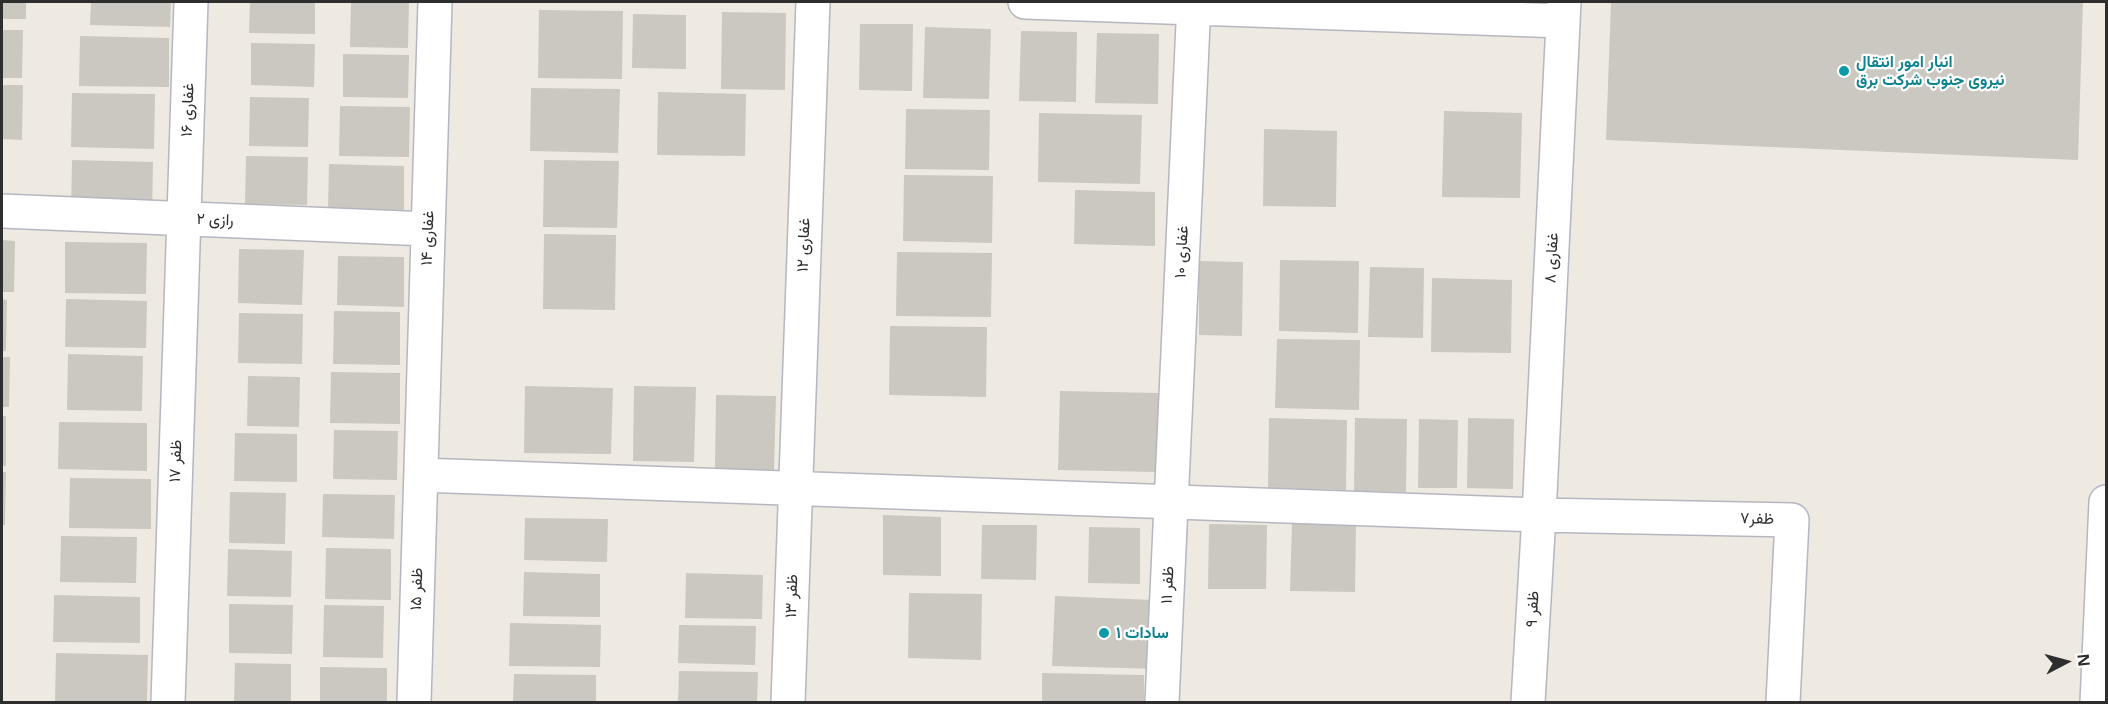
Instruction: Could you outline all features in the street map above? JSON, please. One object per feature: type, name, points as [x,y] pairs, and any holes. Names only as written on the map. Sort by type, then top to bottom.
[{"type":"street","name":"غفاری ۱۶","points":[[184,219],[191,2]]},
{"type":"street","name":"غفاری ۱۴","points":[[421,475],[435,2]]},
{"type":"street","name":"غفاری ۱۲","points":[[796,489],[813,2]]},
{"type":"street","points":[[1025,2],[1564,11]]},
{"type":"street","name":"غفاری ۱۰","points":[[1171,502],[1193,5]]},
{"type":"street","name":"غفاری ۸","points":[[1539,515],[1564,11]]},
{"type":"street","name":"رازی ۲","points":[[2,211],[428,229]]},
{"type":"street","name":"ظفر ۱۷","points":[[168,702],[184,219]]},
{"type":"street","points":[[421,475],[1539,515]]},
{"type":"street","name":"ظفر ۱۵","points":[[414,702],[421,475]]},
{"type":"street","name":"ظفر ۱۳","points":[[789,702],[796,489]]},
{"type":"street","name":"ظفر ۱۱","points":[[1162,702],[1171,502]]},
{"type":"street","points":[[2097,702],[2106,502]]},
{"type":"street","name":"ظفر ۹","points":[[1528,702],[1539,515]]},
{"type":"street","name":"ظفر۷","points":[[1539,515],[1792,520],[1783,702]]},
{"type":"building","points":[[2,2],[26,2],[26,19],[2,19]]},
{"type":"building","points":[[91,2],[171,2],[170,27],[90,25]]},
{"type":"building","points":[[250,2],[315,2],[315,34],[249,33]]},
{"type":"building","points":[[351,2],[409,2],[408,48],[350,47]]},
{"type":"building","name":"انبار امور انتقال نیروی جنوب شرکت برق","points":[[1611,2],[2083,2],[2078,160],[1606,140]]},
{"type":"building","points":[[539,10],[623,11],[622,79],[538,78]]},
{"type":"building","points":[[722,12],[786,13],[785,90],[721,89]]},
{"type":"building","points":[[633,14],[686,15],[686,69],[632,68]]},
{"type":"building","points":[[860,24],[913,24],[912,91],[859,90]]},
{"type":"building","points":[[925,27],[991,29],[989,99],[923,98]]},
{"type":"building","points":[[2,30],[23,30],[22,78],[2,78]]},
{"type":"building","points":[[1021,31],[1077,32],[1076,102],[1019,101]]},
{"type":"building","points":[[1097,33],[1159,34],[1158,104],[1095,103]]},
{"type":"building","points":[[80,36],[169,38],[169,87],[79,86]]},
{"type":"building","points":[[251,43],[315,44],[314,87],[251,85]]},
{"type":"building","points":[[343,54],[409,55],[408,98],[343,97]]},
{"type":"building","points":[[2,85],[23,85],[22,140],[2,139]]},
{"type":"building","points":[[531,88],[620,89],[618,153],[530,151]]},
{"type":"building","points":[[658,92],[746,94],[745,156],[657,155]]},
{"type":"building","points":[[72,93],[155,94],[154,149],[71,147]]},
{"type":"building","points":[[250,97],[309,98],[308,147],[249,146]]},
{"type":"building","points":[[340,106],[410,107],[409,157],[339,156]]},
{"type":"building","points":[[906,109],[990,110],[989,170],[905,169]]},
{"type":"building","points":[[1444,111],[1522,113],[1520,198],[1442,197]]},
{"type":"building","points":[[1039,113],[1142,115],[1140,184],[1038,182]]},
{"type":"building","points":[[1264,129],[1337,131],[1336,207],[1263,206]]},
{"type":"building","points":[[246,156],[308,157],[307,205],[245,204]]},
{"type":"building","points":[[72,160],[153,162],[152,215],[71,214]]},
{"type":"building","points":[[544,160],[619,161],[617,228],[543,227]]},
{"type":"building","points":[[329,164],[404,166],[404,210],[328,209]]},
{"type":"building","points":[[904,175],[993,176],[992,243],[903,241]]},
{"type":"building","points":[[1075,190],[1155,192],[1155,246],[1074,244]]},
{"type":"building","points":[[544,234],[616,235],[615,310],[543,309]]},
{"type":"building","points":[[2,240],[15,241],[14,292],[2,292]]},
{"type":"building","points":[[65,242],[147,243],[146,294],[65,293]]},
{"type":"building","points":[[239,249],[304,250],[302,305],[238,303]]},
{"type":"building","points":[[897,252],[992,253],[991,317],[896,316]]},
{"type":"building","points":[[338,256],[404,257],[404,307],[337,305]]},
{"type":"building","points":[[1280,260],[1359,261],[1358,333],[1279,331]]},
{"type":"building","points":[[1199,261],[1243,262],[1242,336],[1199,335]]},
{"type":"building","points":[[1370,267],[1424,268],[1423,338],[1368,337]]},
{"type":"building","points":[[1432,278],[1512,280],[1511,353],[1431,352]]},
{"type":"building","points":[[2,299],[7,300],[6,351],[2,351]]},
{"type":"building","points":[[66,299],[147,301],[146,348],[65,347]]},
{"type":"building","points":[[334,311],[400,312],[400,365],[333,364]]},
{"type":"building","points":[[239,313],[303,314],[302,364],[238,363]]},
{"type":"building","points":[[890,326],[987,327],[986,397],[889,395]]},
{"type":"building","points":[[1277,339],[1360,340],[1359,410],[1275,408]]},
{"type":"building","points":[[68,354],[143,356],[142,411],[67,410]]},
{"type":"building","points":[[2,357],[10,357],[9,407],[2,407]]},
{"type":"building","points":[[331,372],[400,373],[400,424],[330,423]]},
{"type":"building","points":[[248,376],[300,377],[299,427],[247,426]]},
{"type":"building","points":[[525,386],[613,388],[611,454],[524,453]]},
{"type":"building","points":[[634,386],[696,387],[694,462],[633,461]]},
{"type":"building","points":[[1060,391],[1159,393],[1157,472],[1058,470]]},
{"type":"building","points":[[716,395],[776,396],[774,470],[715,469]]},
{"type":"building","points":[[2,416],[6,416],[6,466],[2,466]]},
{"type":"building","points":[[1269,418],[1347,420],[1346,490],[1268,488]]},
{"type":"building","points":[[1355,418],[1407,419],[1406,492],[1354,491]]},
{"type":"building","points":[[1468,418],[1514,419],[1513,489],[1467,488]]},
{"type":"building","points":[[1419,419],[1458,420],[1457,488],[1418,488]]},
{"type":"building","points":[[59,422],[147,423],[147,471],[58,469]]},
{"type":"building","points":[[334,430],[398,431],[397,480],[333,479]]},
{"type":"building","points":[[235,433],[297,434],[297,482],[234,481]]},
{"type":"building","points":[[2,472],[6,472],[5,525],[2,525]]},
{"type":"building","points":[[70,478],[151,479],[151,529],[69,528]]},
{"type":"building","points":[[230,492],[286,493],[285,544],[229,543]]},
{"type":"building","points":[[323,494],[395,495],[394,539],[322,537]]},
{"type":"building","points":[[883,515],[941,517],[941,576],[883,575]]},
{"type":"building","points":[[525,518],[608,519],[607,562],[524,560]]},
{"type":"building","points":[[1292,523],[1356,524],[1355,592],[1290,591]]},
{"type":"building","points":[[1209,524],[1267,525],[1266,589],[1208,589]]},
{"type":"building","points":[[982,525],[1037,525],[1036,580],[981,579]]},
{"type":"building","points":[[1089,527],[1140,528],[1140,584],[1088,583]]},
{"type":"building","points":[[61,536],[137,537],[136,583],[60,582]]},
{"type":"building","points":[[326,548],[391,549],[391,600],[325,599]]},
{"type":"building","points":[[228,549],[292,551],[291,597],[227,596]]},
{"type":"building","points":[[524,572],[600,574],[600,617],[523,616]]},
{"type":"building","points":[[686,573],[763,575],[762,619],[685,618]]},
{"type":"building","points":[[909,593],[982,594],[981,660],[908,658]]},
{"type":"building","points":[[54,595],[140,597],[140,643],[53,642]]},
{"type":"building","name":"سادات ۱","points":[[1055,596],[1154,600],[1156,669],[1052,666]]},
{"type":"building","points":[[229,604],[293,605],[292,654],[229,653]]},
{"type":"building","points":[[324,605],[384,606],[383,658],[323,657]]},
{"type":"building","points":[[510,623],[601,625],[600,667],[509,666]]},
{"type":"building","points":[[679,625],[756,626],[755,665],[678,663]]},
{"type":"building","points":[[56,653],[148,655],[147,702],[55,702]]},
{"type":"building","points":[[235,663],[291,664],[291,702],[234,702]]},
{"type":"building","points":[[320,667],[387,668],[387,702],[320,702]]},
{"type":"building","points":[[679,671],[758,672],[757,702],[678,702]]},
{"type":"building","points":[[1042,673],[1144,675],[1144,702],[1042,702]]},
{"type":"building","points":[[514,674],[596,675],[596,702],[513,702]]},
{"type":"place","name":"انبار امور انتقال نیروی جنوب شرکت برق","points":[[1844,71]]},
{"type":"place","name":"سادات ۱","points":[[1104,633]]}]
